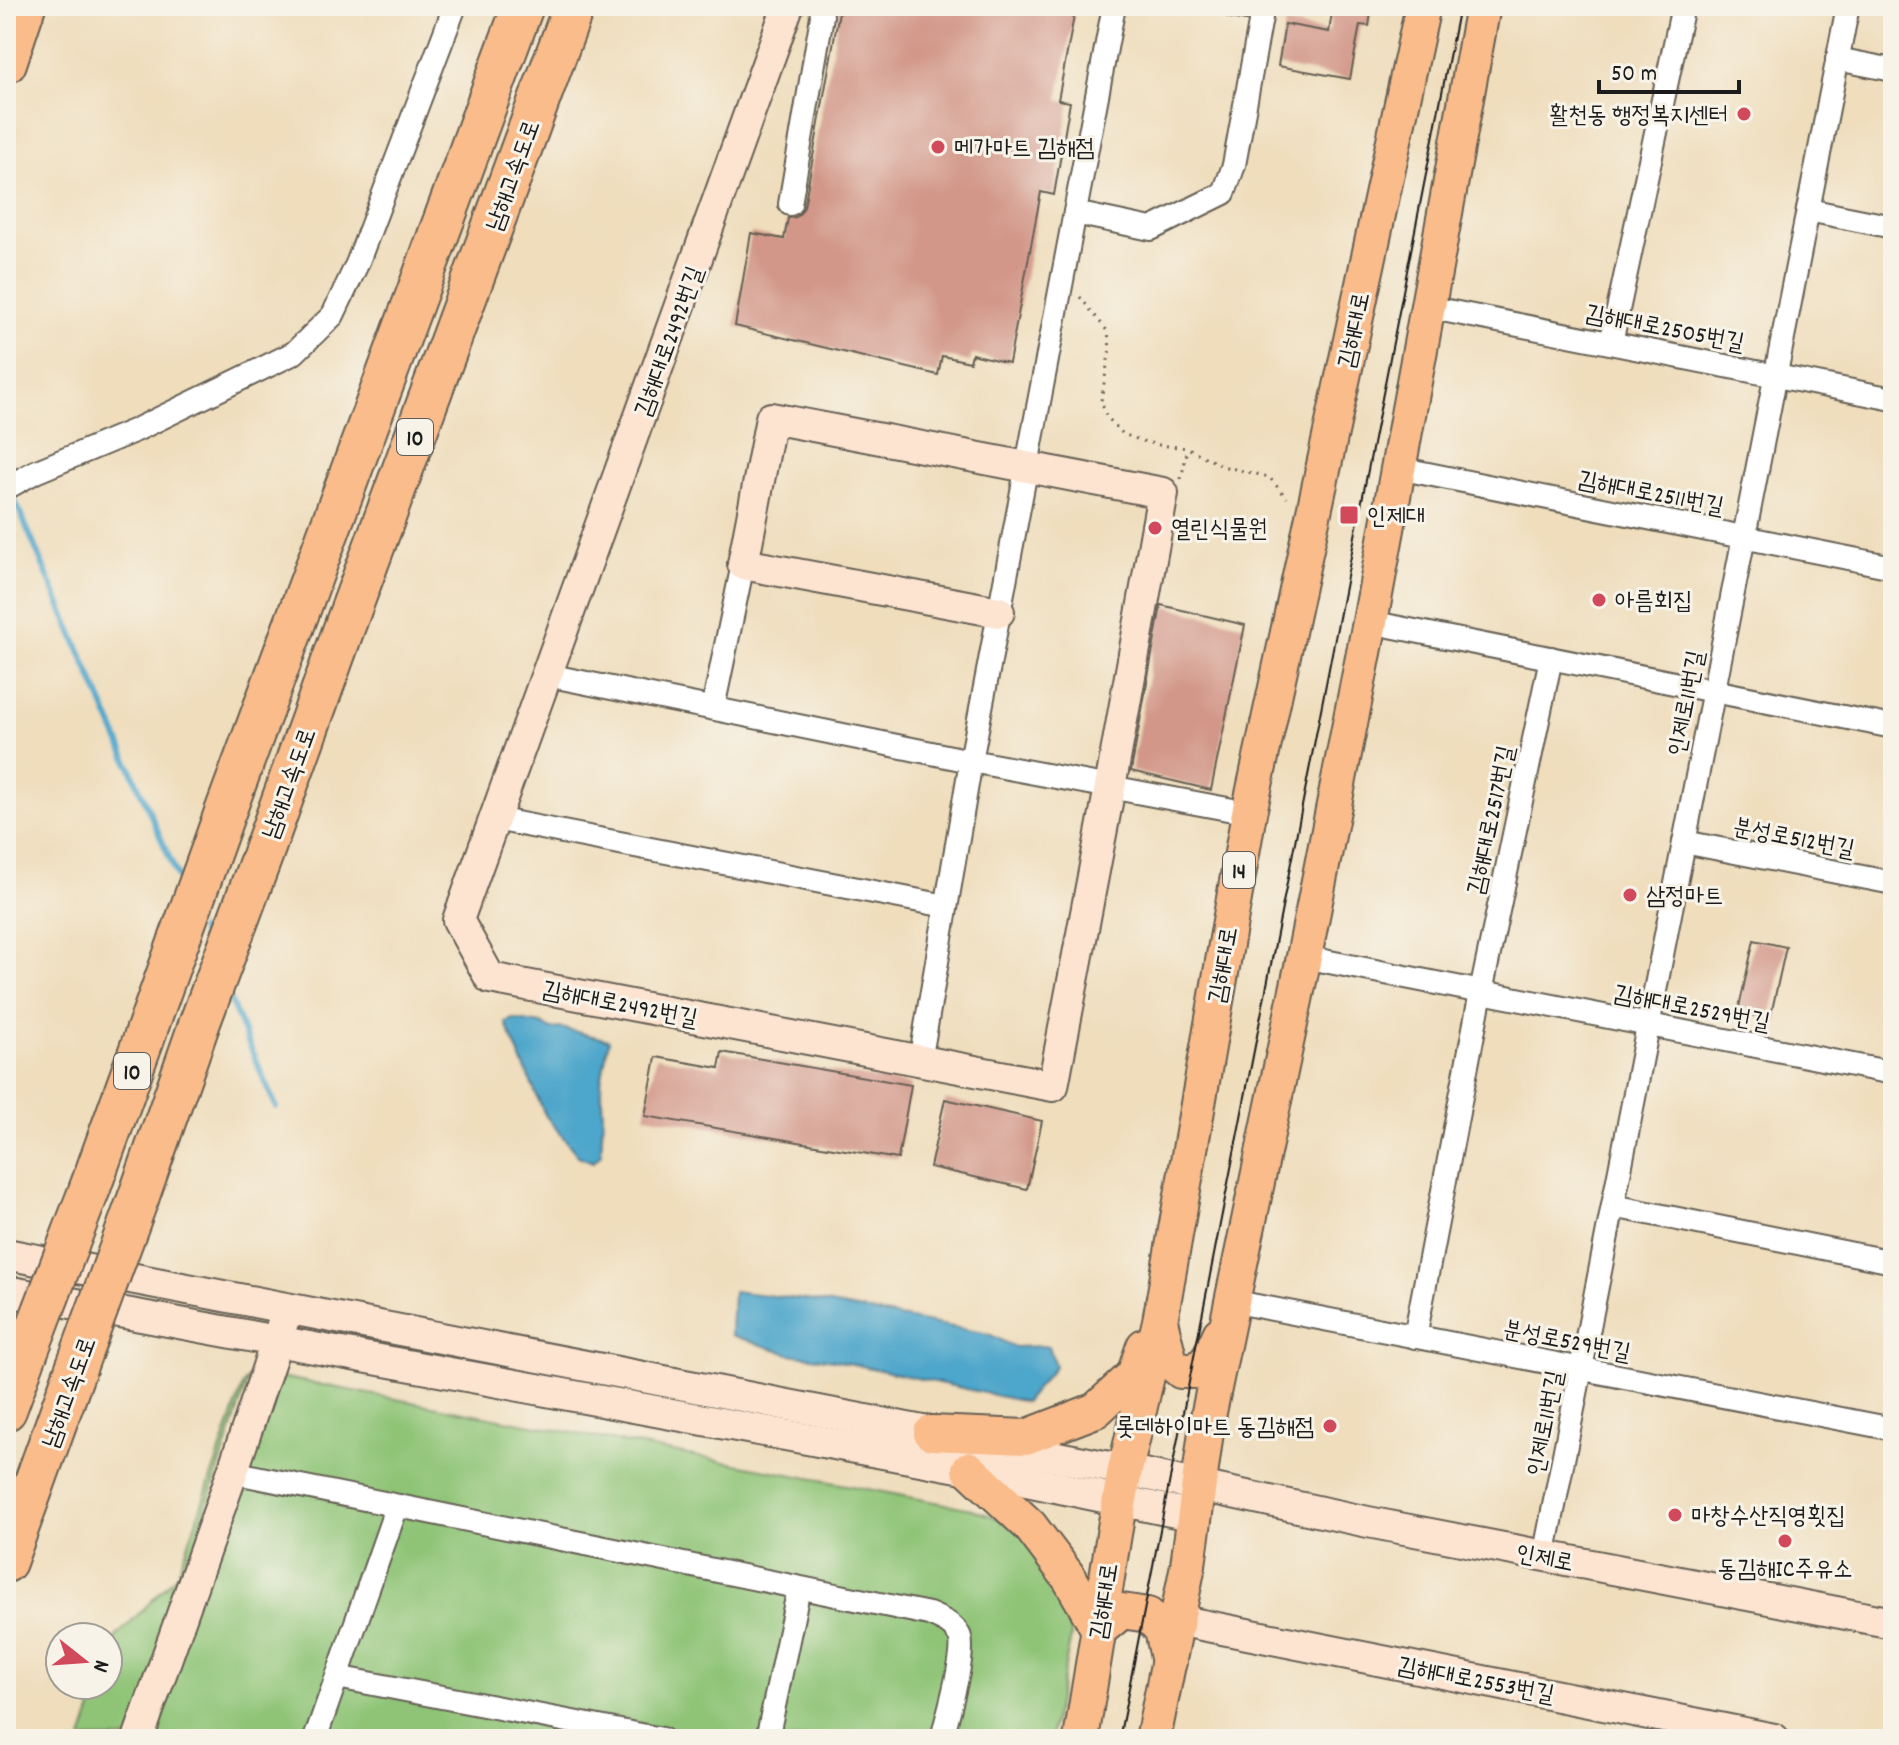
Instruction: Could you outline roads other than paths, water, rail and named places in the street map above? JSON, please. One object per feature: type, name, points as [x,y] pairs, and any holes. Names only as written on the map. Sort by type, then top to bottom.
[{"type":"highway","name":"남해고속도로","points":[[6,1410],[523,6]]},
{"type":"highway","points":[[6,63],[24,10]]},
{"type":"highway","name":"남해고속도로","points":[[6,1562],[200,1022],[573,10]]},
{"type":"main road","name":"김해대로","points":[[1081,1739],[1123,1486],[1160,1321],[1249,813],[1423,6]]},
{"type":"main road","points":[[1153,1739],[1177,1620],[1208,1417],[1370,622],[1483,6]]},
{"type":"main road","points":[[931,1433],[1026,1437],[1096,1410],[1134,1375],[1168,1277]]},
{"type":"main road","points":[[1160,1321],[1170,1362],[1181,1371],[1196,1371],[1208,1360],[1230,1309]]},
{"type":"main road","points":[[969,1469],[1030,1526],[1070,1579],[1099,1630],[1122,1611],[1148,1615],[1162,1630],[1169,1662]]},
{"type":"street","points":[[6,488],[35,472],[136,430],[294,353],[333,315],[357,264],[455,6]]},
{"type":"street","name":"김해대로2492번길","points":[[713,708],[771,418],[1163,493],[1053,1086],[490,978],[458,920],[788,6]]},
{"type":"street","points":[[790,204],[822,16],[821,6]]},
{"type":"street","points":[[920,1062],[971,761],[1114,6]]},
{"type":"street","points":[[1075,213],[1151,229],[1224,193],[1234,165],[1262,12],[1232,6]]},
{"type":"street","points":[[1611,343],[1683,6]]},
{"type":"street","name":"인제로11번길","points":[[1544,1557],[1848,6]]},
{"type":"street","points":[[1837,59],[1893,70]]},
{"type":"street","points":[[1808,210],[1893,227]]},
{"type":"street","name":"김해대로2505번길","points":[[1427,307],[1893,399]]},
{"type":"street","name":"김해대로2511번길","points":[[1398,468],[1893,567]]},
{"type":"street","points":[[743,564],[999,612]]},
{"type":"street","points":[[1370,622],[1893,727]]},
{"type":"street","name":"김해대로2517번길","points":[[1481,992],[1551,658]]},
{"type":"street","points":[[547,675],[971,761],[1249,813]]},
{"type":"street","points":[[495,819],[946,906]]},
{"type":"street","name":"분성로512번길","points":[[1684,842],[1893,883]]},
{"type":"street","name":"김해대로2529번길","points":[[1304,957],[1893,1073]]},
{"type":"street","points":[[1415,1337],[1481,992]]},
{"type":"street","points":[[1613,1206],[1893,1262]]},
{"type":"street","points":[[6,1254],[931,1433],[1123,1486]]},
{"type":"street","points":[[6,1291],[969,1469],[1123,1486]]},
{"type":"street","points":[[138,1739],[288,1309]]},
{"type":"street","name":"분성로529번길","points":[[1230,1309],[1415,1337],[1893,1429]]},
{"type":"street","points":[[232,1472],[929,1614],[951,1624],[961,1637],[961,1656],[942,1739]]},
{"type":"street","name":"인제로","points":[[1123,1486],[1196,1501],[1544,1557],[1893,1623]]},
{"type":"street","points":[[315,1739],[397,1506]]},
{"type":"street","points":[[767,1739],[799,1588]]},
{"type":"street","name":"김해대로2553번길","points":[[1177,1620],[1774,1739]]},
{"type":"street","points":[[337,1677],[662,1739]]},
{"type":"water","points":[[513,1019],[609,1040],[601,1082],[601,1155],[593,1162],[578,1156],[545,1115],[505,1022]]},
{"type":"water","points":[[733,1291],[814,1301],[989,1334],[1014,1347],[1049,1346],[1055,1366],[1025,1402],[834,1360],[789,1354],[731,1335]]},
{"type":"waterway","points":[[10,489],[182,887]]},
{"type":"waterway","points":[[200,930],[210,953]]},
{"type":"waterway","points":[[227,993],[276,1107]]},
{"type":"tram line","points":[[1119,1739],[1459,6]]},
{"type":"place","name":"활천동 행정복지센터","points":[[1744,114]]},
{"type":"place","name":"메가마트 김해점","points":[[938,147]]},
{"type":"place","name":"인제대","points":[[1349,515]]},
{"type":"place","name":"열린식물원","points":[[1155,528]]},
{"type":"place","name":"아름회집","points":[[1599,600]]},
{"type":"place","name":"삼정마트","points":[[1630,895]]},
{"type":"place","name":"롯데하이마트 동김해점","points":[[1330,1426]]},
{"type":"place","name":"마창수산직영횟집","points":[[1675,1515]]},
{"type":"place","name":"동김해IC주유소","points":[[1785,1541]]}]
